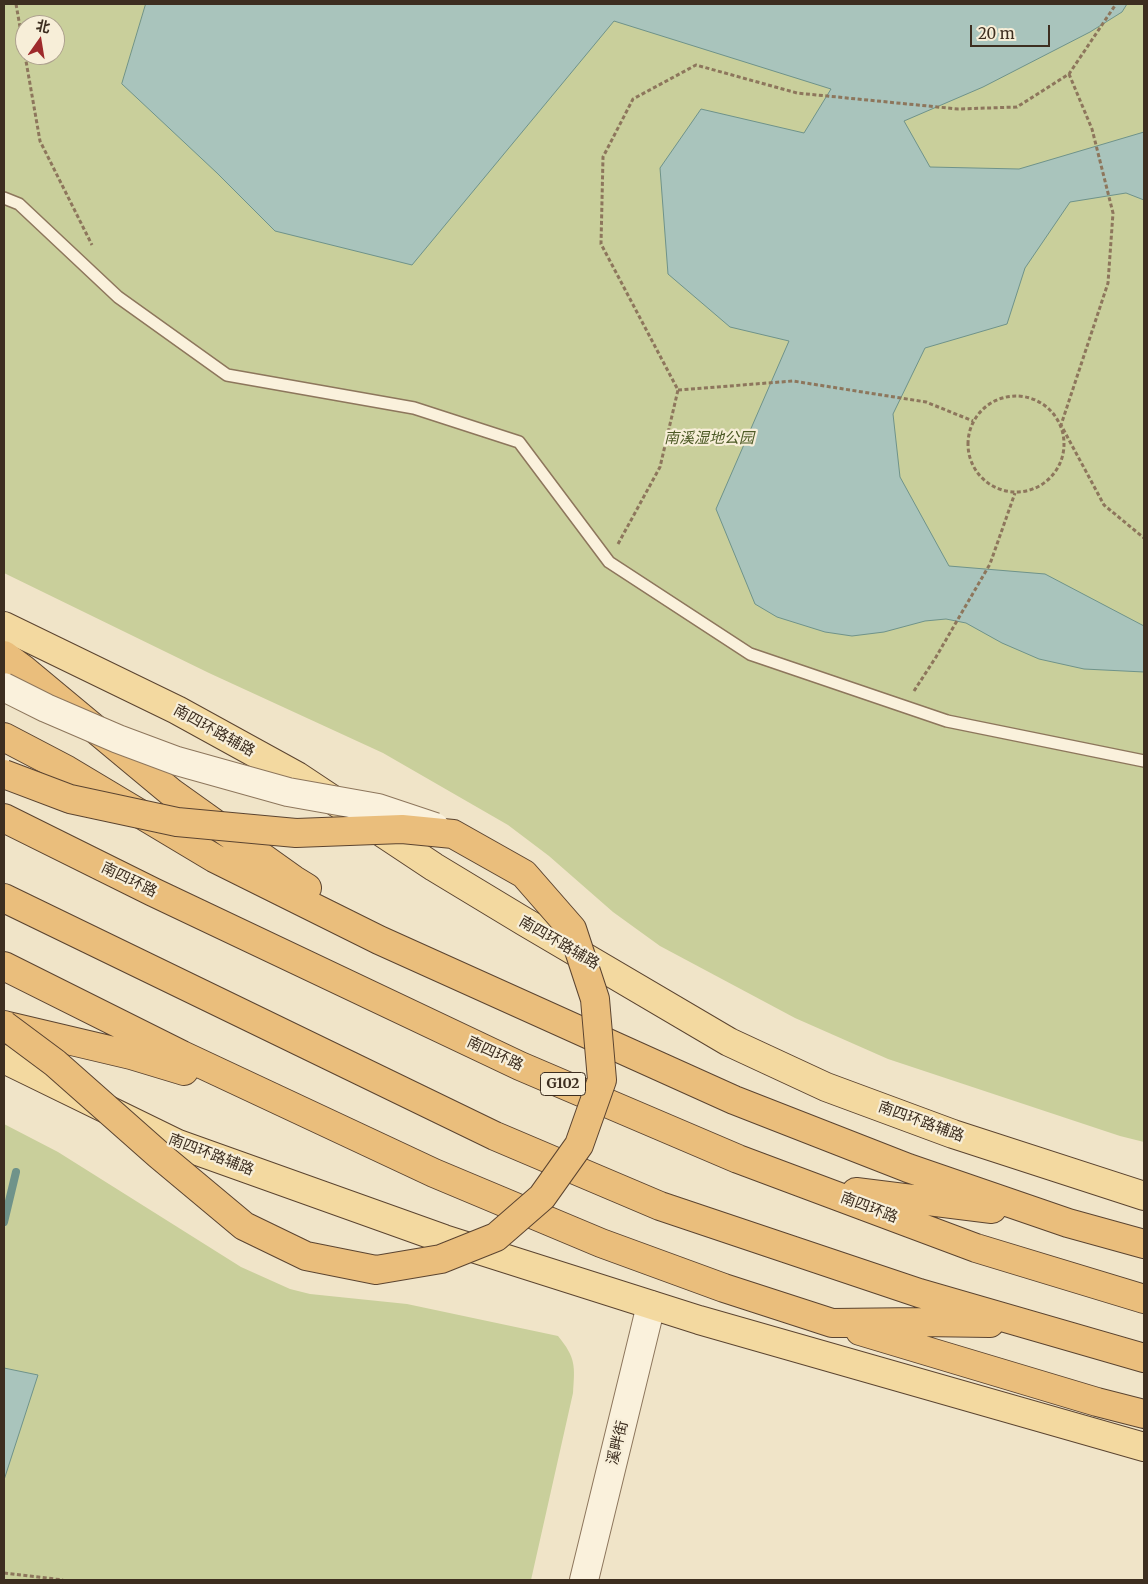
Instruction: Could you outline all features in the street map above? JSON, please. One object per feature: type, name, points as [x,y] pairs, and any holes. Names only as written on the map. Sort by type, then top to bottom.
[{"type":"highway","points":[[4,655],[172,793],[286,874],[453,973]]},
{"type":"highway","points":[[4,737],[67,770],[214,858],[379,940],[734,1100],[908,1168],[1068,1223],[1144,1244]]},
{"type":"highway","points":[[4,774],[70,799],[177,822],[296,833],[402,829],[453,834],[524,874],[572,929],[595,999],[602,1080],[579,1145],[542,1197],[496,1237],[441,1259],[376,1270],[306,1256],[244,1226],[159,1155],[55,1063],[4,1025]]},
{"type":"highway","name":"南四环路","points":[[4,818],[153,892],[520,1066],[738,1158],[976,1248],[1144,1299]]},
{"type":"highway","points":[[4,898],[495,1136],[660,1206],[919,1293],[1144,1358]]},
{"type":"highway","points":[[4,966],[182,1056],[280,1102],[434,1173],[600,1243],[724,1288],[832,1323],[1144,1414]]},
{"type":"highway","points":[[4,1025],[131,1055],[280,1102]]},
{"type":"highway","points":[[812,1186],[1048,1216]]},
{"type":"highway","points":[[832,1323],[1027,1324]]},
{"type":"main road","name":"南四环路辅路","points":[[4,626],[177,710],[297,776],[434,867],[729,1042],[826,1087],[953,1134],[1144,1196]]},
{"type":"main road","name":"南四环路辅路","points":[[4,1059],[178,1144],[444,1239],[651,1305],[1144,1448]]},
{"type":"street","points":[[4,687],[46,708],[177,761],[288,792],[378,808],[453,834]]},
{"type":"street","name":"溪畔街","points":[[584,1580],[651,1305]]},
{"type":"lane","points":[[4,198],[19,204],[118,297],[227,375],[414,408],[519,442],[608,562],[750,654],[947,721],[1144,761]]},
{"type":"path","points":[[16,4],[40,142],[92,245]]},
{"type":"path","points":[[608,562],[660,467],[678,390],[601,244],[603,157],[633,99],[696,65],[797,92],[958,109],[1017,107],[1069,74],[1116,4]]},
{"type":"path","points":[[1069,74],[1092,129],[1113,213],[1108,283],[1060,425],[1064,440],[1063,456],[1057,471],[1045,483],[1031,491],[1015,493],[999,490],[984,481],[974,468],[968,454],[968,437],[973,422],[982,410],[995,401],[1010,396],[1026,397],[1040,402],[1052,412],[1060,425],[1104,505],[1144,538]]},
{"type":"path","points":[[678,390],[793,381],[926,402],[973,422]]},
{"type":"path","points":[[904,706],[936,657],[990,564],[1015,493]]},
{"type":"path","points":[[4,1573],[62,1580]]},
{"type":"green space","name":"南溪湿地公园","points":[[4,4],[1144,4],[1144,1142],[1120,1136],[888,1059],[795,1018],[660,946],[613,912],[549,856],[508,825],[383,753],[209,673],[4,573]]},
{"type":"green space","points":[[4,1124],[58,1152],[241,1267],[290,1289],[310,1294],[407,1304],[558,1336],[568,1350],[573,1363],[573,1393],[531,1580],[4,1580]]},
{"type":"water","points":[[146,4],[1127,4],[1122,12],[1090,32],[983,87],[904,121],[930,167],[1019,169],[1144,132],[1144,200],[1126,193],[1070,202],[1025,268],[1007,324],[925,348],[893,414],[900,477],[949,566],[1045,574],[1144,626],[1144,672],[1084,669],[1039,659],[1002,643],[966,623],[946,619],[925,621],[884,632],[852,636],[825,632],[777,617],[755,604],[716,509],[789,341],[730,327],[668,274],[660,168],[701,109],[804,133],[831,89],[614,21],[412,265],[275,231],[217,173],[122,84]]},
{"type":"water","points":[[4,1368],[38,1375],[4,1480]]},
{"type":"waterway","points":[[4,1222],[16,1172]]}]
